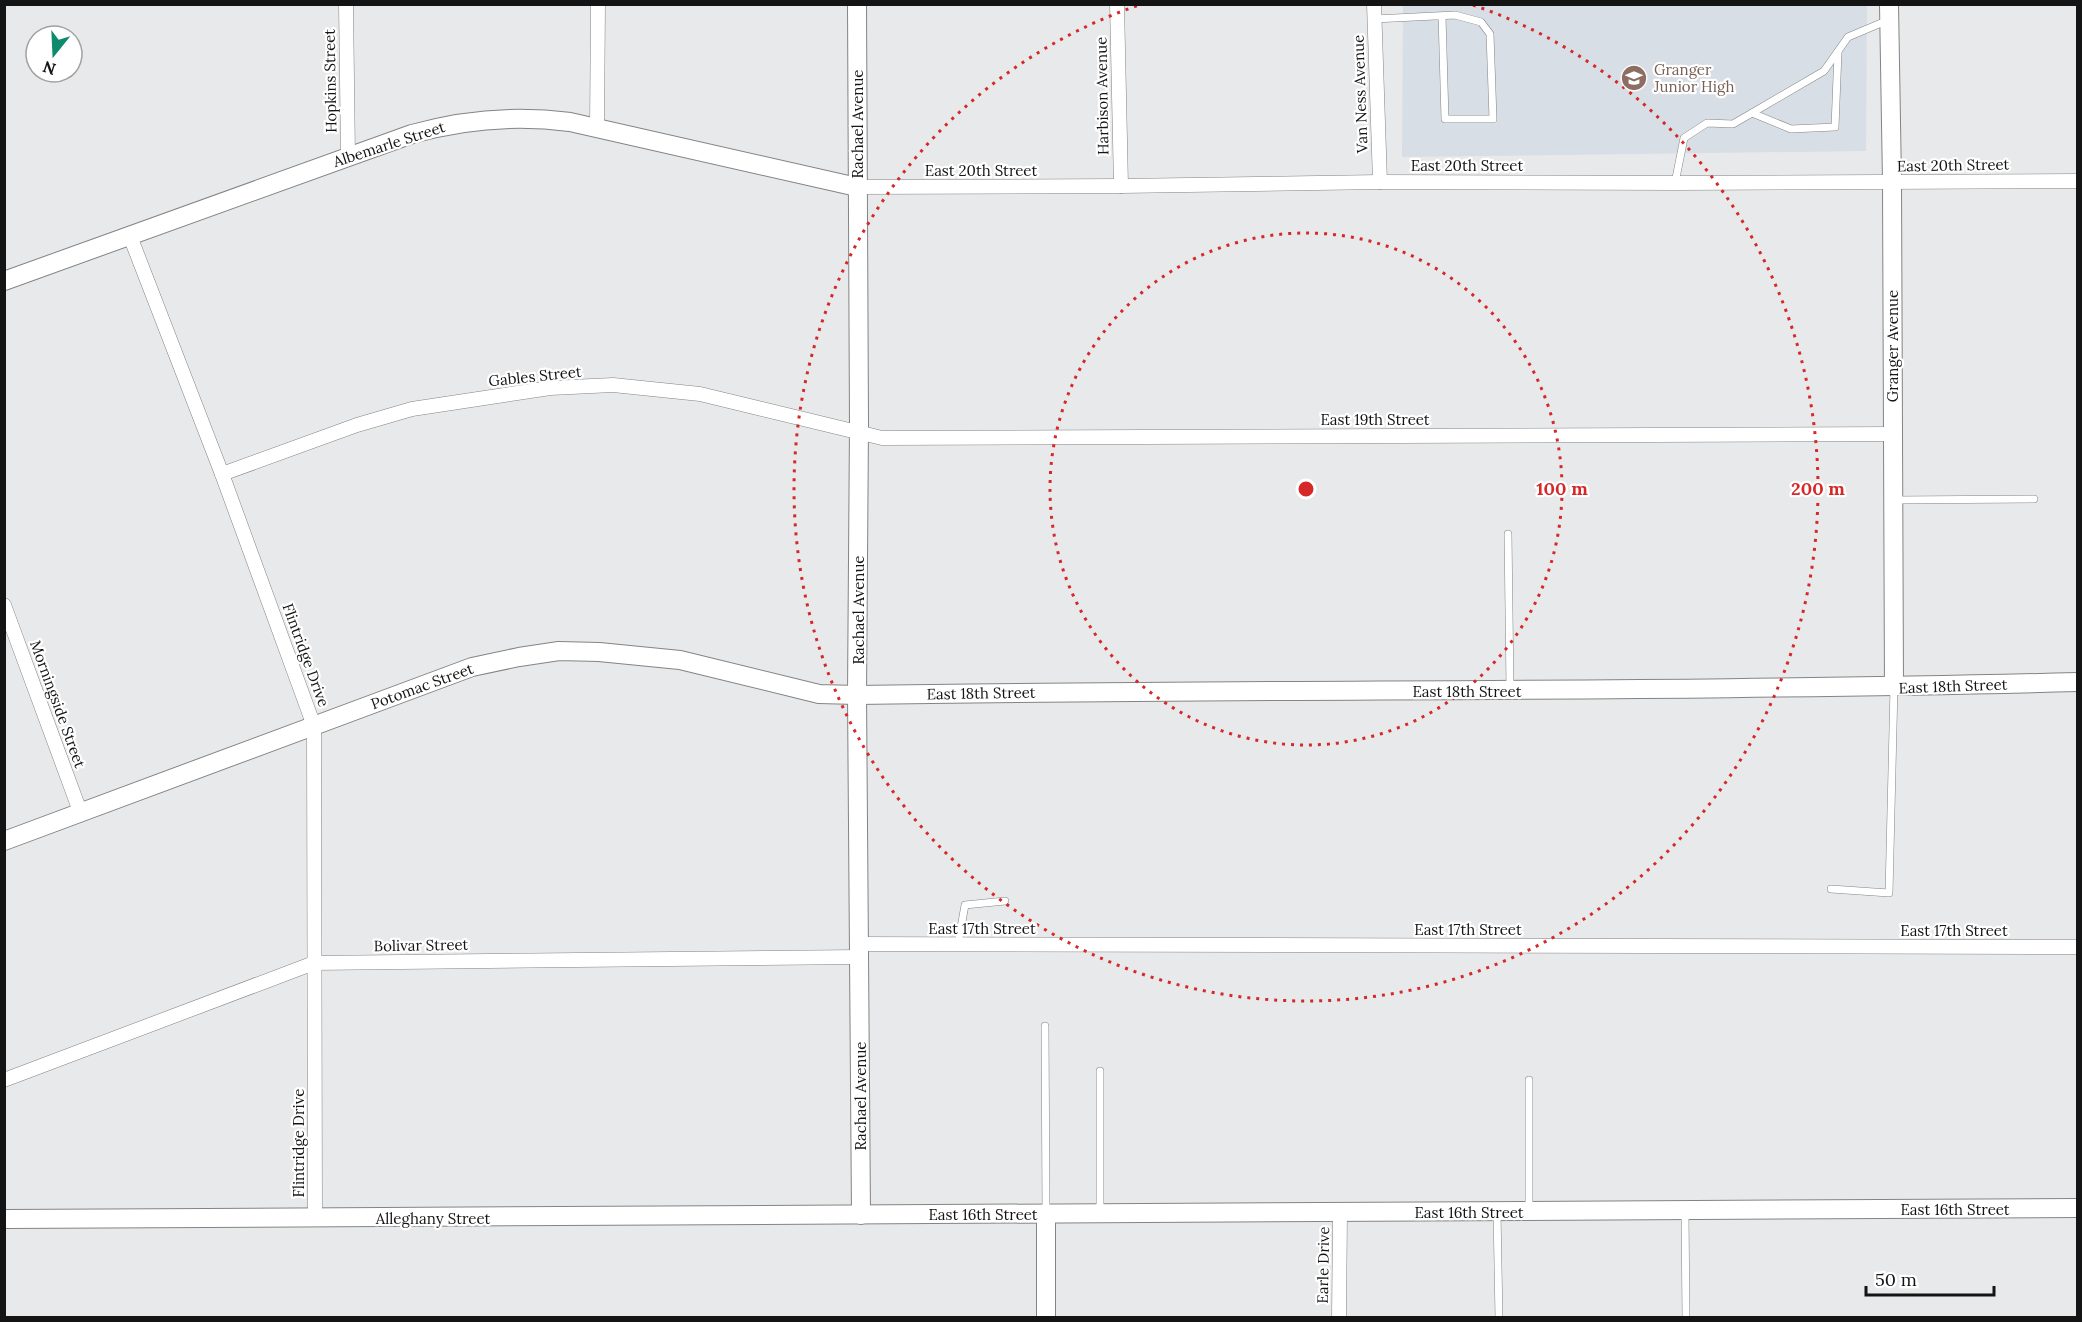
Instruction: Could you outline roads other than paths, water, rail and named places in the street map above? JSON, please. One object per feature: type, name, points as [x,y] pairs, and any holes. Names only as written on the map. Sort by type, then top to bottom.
[{"type":"street","name":"Hopkins Street","points":[[346,4],[348,157]]},
{"type":"street","points":[[597,127],[598,4]]},
{"type":"street","name":"Rachael Avenue","points":[[857,4],[859,432],[857,695],[861,1215]]},
{"type":"street","name":"Harbison Avenue","points":[[1117,4],[1121,186]]},
{"type":"street","name":"Van Ness Avenue","points":[[1374,4],[1380,182]]},
{"type":"street","name":"Granger Avenue","points":[[1889,12],[1894,687]]},
{"type":"street","name":"Albemarle Street","points":[[4,281],[428,129],[488,119],[543,118],[597,127],[857,187]]},
{"type":"street","name":"East 20th Street","points":[[857,187],[1380,182],[2078,181]]},
{"type":"street","name":"Flintridge Drive","points":[[130,236],[222,474],[314,726],[315,1219]]},
{"type":"street","name":"Gables Street","points":[[222,474],[357,425],[412,409],[550,388],[613,385],[700,394],[859,432]]},
{"type":"street","name":"East 19th Street","points":[[859,432],[882,438],[1892,435]]},
{"type":"street","name":"Morningside Street","points":[[4,605],[81,814]]},
{"type":"street","name":"Potomac Street","points":[[4,841],[472,666],[519,657],[559,651],[599,652],[680,660],[819,694],[857,695]]},
{"type":"street","name":"East 18th Street","points":[[857,695],[1894,687],[2078,682]]},
{"type":"street","name":"East 17th Street","points":[[859,951],[958,944],[2078,947]]},
{"type":"street","name":"Bolivar Street","points":[[4,1080],[314,963],[859,951]]},
{"type":"street","name":"East 16th Street","points":[[861,1215],[2078,1208]]},
{"type":"street","name":"Earle Drive","points":[[1339,1317],[1340,1213]]},
{"type":"street","points":[[1046,1214],[1046,1317]]},
{"type":"street","name":"Alleghany Street","points":[[4,1219],[861,1215]]},
{"type":"lane","points":[[1675,183],[1684,138],[1707,123],[1733,124],[1824,71],[1848,37],[1889,12]]},
{"type":"lane","points":[[1374,19],[1455,15],[1481,22],[1490,34],[1493,119],[1445,119],[1442,16]]},
{"type":"lane","points":[[1752,113],[1791,129],[1835,127],[1838,52]]},
{"type":"lane","points":[[1892,500],[2034,499]]},
{"type":"lane","points":[[1508,534],[1510,691]]},
{"type":"lane","points":[[1831,889],[1889,893],[1894,687]]},
{"type":"lane","points":[[958,944],[965,905],[1005,901]]},
{"type":"lane","points":[[1045,1026],[1046,1214]]},
{"type":"lane","points":[[1100,1071],[1100,1213]]},
{"type":"lane","points":[[1529,1212],[1530,1080]]},
{"type":"lane","points":[[1685,1210],[1686,1317]]},
{"type":"lane","points":[[1497,1212],[1499,1317]]},
{"type":"place","name":"Granger Junior High","points":[[1634,78]]}]
